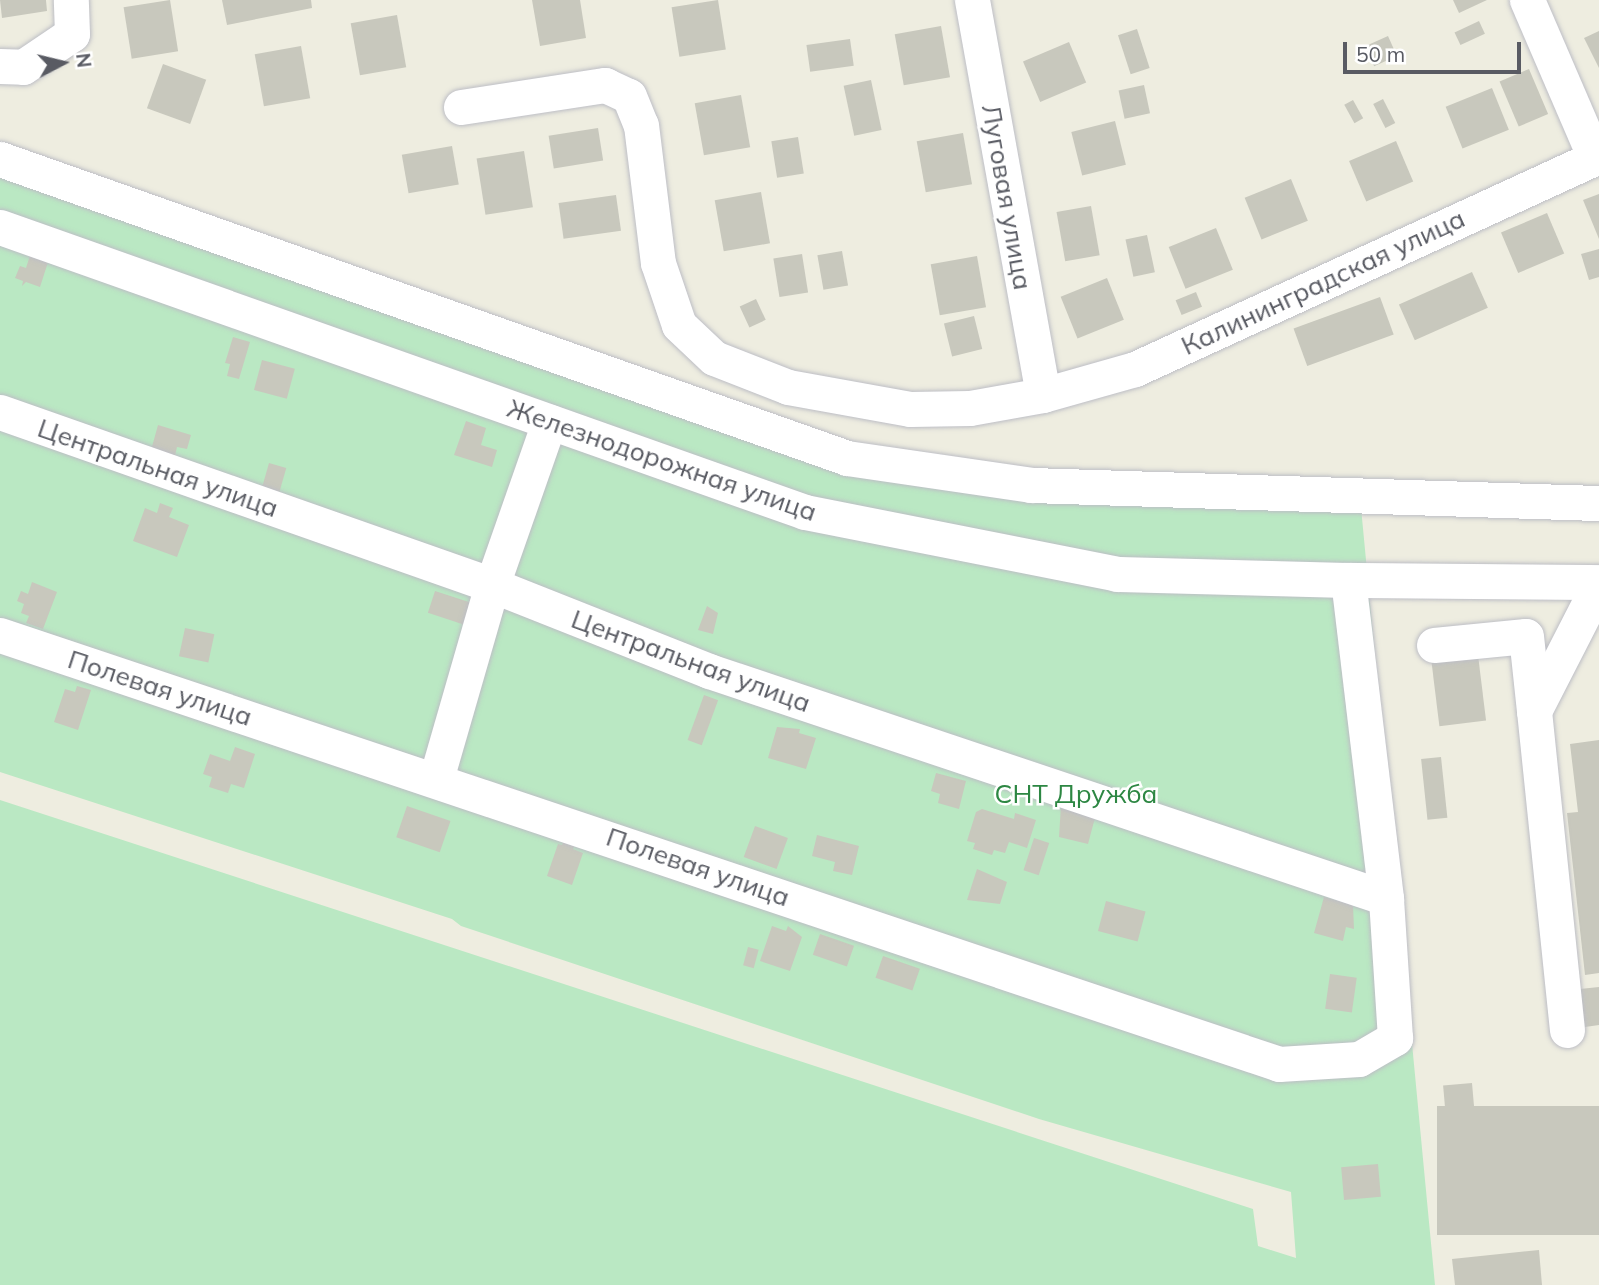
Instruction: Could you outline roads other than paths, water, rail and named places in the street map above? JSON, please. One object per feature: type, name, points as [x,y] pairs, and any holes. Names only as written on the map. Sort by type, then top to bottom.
[{"type":"street","points":[[12,67],[72,34],[71,0]]},
{"type":"street","name":"Луговая улица","points":[[972,0],[1043,394]]},
{"type":"street","points":[[1527,0],[1597,157]]},
{"type":"street","name":"Калининградская улица","points":[[461,107],[605,85],[629,96],[642,125],[658,263],[679,325],[714,358],[788,387],[853,402],[910,409],[970,408],[1043,394],[1135,369],[1597,157]]},
{"type":"street","points":[[0,159],[847,458],[1031,485],[1599,503]]},
{"type":"street","name":"Железнодорожная улица","points":[[0,227],[805,512],[1117,574],[1599,583]]},
{"type":"street","name":"Центральная улица","points":[[0,412],[492,585],[709,671],[1386,898]]},
{"type":"street","points":[[436,779],[492,585],[549,422]]},
{"type":"street","points":[[1348,580],[1386,898]]},
{"type":"street","points":[[1534,711],[1599,583]]},
{"type":"street","name":"Полевая улица","points":[[0,635],[436,779],[1279,1064],[1360,1059],[1395,1038],[1386,898]]},
{"type":"street","points":[[1433,645],[1526,636],[1567,1030]]},
{"type":"park label","name":"СНТ Дружба","points":[[1076,794]]}]
